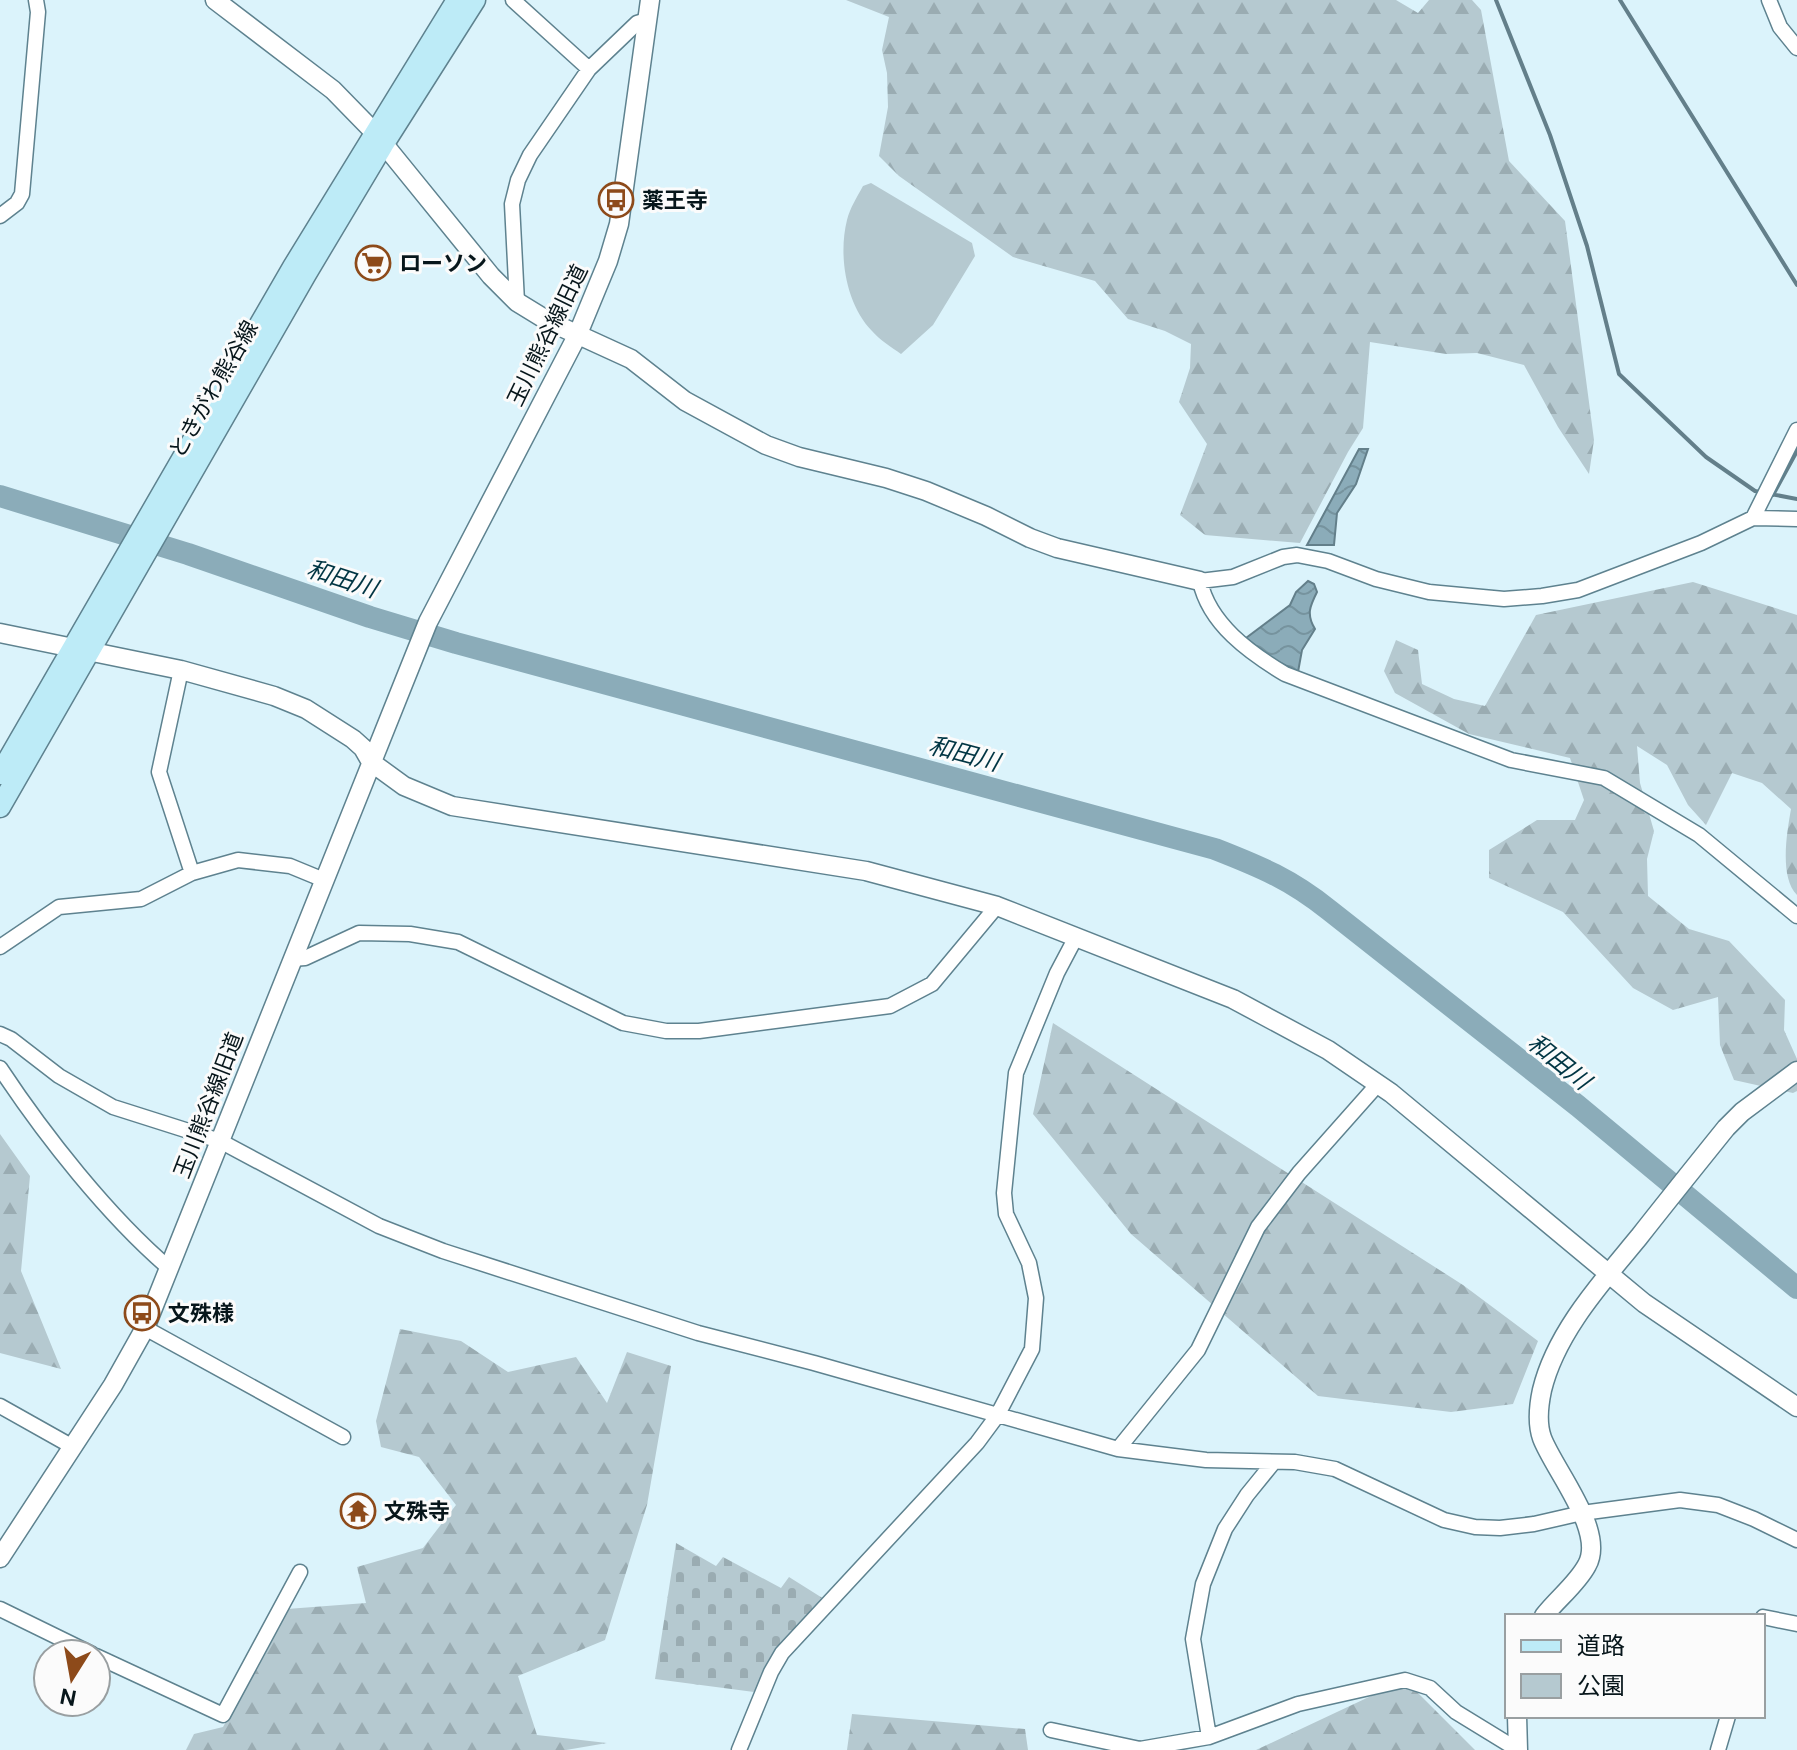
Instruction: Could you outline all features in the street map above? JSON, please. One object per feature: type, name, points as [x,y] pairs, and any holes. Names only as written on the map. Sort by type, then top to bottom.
[{"type":"main road","name":"ときがわ熊谷線","points":[[0,774],[81,649],[457,0]]},
{"type":"main road","name":"ときがわ熊谷線","points":[[379,138],[475,0]]},
{"type":"main road","name":"ときがわ熊谷線","points":[[0,807],[81,649]]},
{"type":"street","points":[[0,216],[17,203],[22,194],[38,12],[36,0]]},
{"type":"street","points":[[215,0],[333,90],[379,138],[491,276],[517,302],[577,336],[631,359],[685,401],[766,445],[799,457],[926,491],[1057,548],[1200,581],[1233,577],[1283,557],[1297,555],[1429,592],[1504,599],[1578,590],[1701,543],[1753,518],[1797,519]]},
{"type":"street","points":[[513,0],[589,69]]},
{"type":"street","name":"玉川熊谷線旧道","points":[[0,1558],[113,1385],[145,1328],[417,647],[577,336],[608,261],[619,224],[650,0]]},
{"type":"street","points":[[1769,0],[1780,27],[1797,48]]},
{"type":"street","points":[[517,302],[512,204],[518,180],[530,155],[589,69],[637,23],[647,20]]},
{"type":"street","points":[[1753,518],[1797,430]]},
{"type":"street","points":[[1200,581],[1210,609],[1237,640],[1258,658],[1285,674],[1511,760],[1604,778],[1699,835],[1797,916]]},
{"type":"street","points":[[0,633],[181,670],[274,696],[306,709],[353,739],[371,762],[404,786],[452,806],[866,871],[997,906],[1233,999],[1328,1050],[1378,1084],[1433,1126],[1644,1303],[1797,1407]]},
{"type":"street","points":[[181,670],[159,772],[192,873]]},
{"type":"street","points":[[0,947],[59,907],[141,899],[192,873],[238,860],[290,866],[324,880]]},
{"type":"street","points":[[292,959],[305,958],[359,933],[410,934],[458,942],[623,1023],[666,1031],[699,1031],[890,1006],[932,984],[997,906]]},
{"type":"street","points":[[739,1750],[782,1653],[977,1443],[997,1416],[1032,1349],[1036,1298],[1029,1263],[1006,1214],[1004,1193],[1016,1073],[1057,973],[1076,937]]},
{"type":"street","points":[[0,1034],[59,1076],[113,1107],[220,1141],[379,1226],[443,1251],[698,1333],[1118,1449],[1206,1460],[1295,1462],[1335,1469],[1444,1520],[1475,1527],[1534,1524],[1582,1513],[1680,1500],[1718,1505],[1797,1540]]},
{"type":"street","points":[[0,1068],[26,1108],[116,1216],[170,1269]]},
{"type":"street","points":[[1546,1614],[1588,1565],[1592,1543],[1582,1513],[1541,1435],[1539,1410],[1543,1388],[1557,1351],[1609,1273],[1726,1128],[1742,1112],[1797,1071]]},
{"type":"street","points":[[1118,1449],[1198,1350],[1258,1227],[1299,1173],[1378,1084]]},
{"type":"street","points":[[145,1328],[343,1437]]},
{"type":"street","points":[[0,1406],[73,1447]]},
{"type":"street","points":[[1209,1737],[1193,1639],[1203,1584],[1225,1529],[1273,1463]]},
{"type":"street","points":[[112,1663],[223,1715],[300,1572]]},
{"type":"street","points":[[0,1609],[59,1638]]},
{"type":"street","points":[[1765,1617],[1797,1624]]},
{"type":"street","points":[[1051,1730],[1140,1749],[1209,1737],[1298,1704],[1405,1680],[1430,1688],[1456,1712],[1518,1750]]},
{"type":"street","points":[[1517,1718],[1518,1750]]},
{"type":"street","points":[[1718,1750],[1727,1718]]},
{"type":"green space","points":[[846,0],[1396,0],[1418,13],[1429,0],[1472,0],[1481,10],[1509,161],[1565,221],[1594,440],[1589,474],[1558,427],[1524,365],[1477,353],[1446,354],[1370,342],[1363,428],[1300,543],[1205,535],[1180,515],[1207,444],[1179,402],[1190,368],[1191,344],[1165,331],[1128,319],[1095,281],[1013,257],[899,176],[879,156],[888,107],[887,73],[882,50],[889,17]]},
{"type":"green space","points":[[871,183],[972,243],[975,256],[933,325],[901,354],[878,337],[863,320],[846,279],[843,249],[847,220],[863,186]]},
{"type":"green space","points":[[1693,582],[1797,615],[1797,895],[1791,887],[1786,866],[1791,809],[1762,783],[1732,773],[1706,825],[1688,805],[1667,765],[1637,746],[1640,783],[1654,831],[1647,859],[1648,896],[1689,929],[1729,941],[1785,1000],[1784,1030],[1797,1059],[1797,1091],[1793,1093],[1734,1080],[1720,1045],[1718,997],[1673,1010],[1633,988],[1563,912],[1489,878],[1489,850],[1537,820],[1575,820],[1584,800],[1570,758],[1469,734],[1395,693],[1384,671],[1396,640],[1418,650],[1422,684],[1454,699],[1485,706],[1536,615]]},
{"type":"green space","points":[[1053,1023],[1463,1285],[1538,1341],[1513,1404],[1451,1412],[1318,1396],[1131,1234],[1033,1114]]},
{"type":"green space","points":[[0,1134],[30,1176],[21,1271],[61,1369],[0,1353]]},
{"type":"green space","points":[[400,1329],[461,1341],[508,1372],[576,1357],[607,1403],[627,1352],[671,1366],[647,1505],[605,1640],[518,1676],[537,1735],[607,1743],[566,1750],[186,1750],[194,1734],[223,1727],[287,1609],[366,1603],[357,1567],[423,1548],[456,1505],[419,1457],[381,1447],[376,1421]]},
{"type":"green space","points":[[676,1543],[716,1566],[723,1557],[781,1588],[789,1577],[824,1599],[778,1646],[754,1692],[655,1679]]},
{"type":"green space","points":[[1405,1680],[1475,1750],[1256,1750]]},
{"type":"green space","points":[[852,1714],[1025,1729],[1028,1750],[847,1750]]},
{"type":"water","points":[[1359,449],[1368,449],[1356,484],[1337,513],[1334,545],[1307,545]]},
{"type":"water","points":[[1308,581],[1314,584],[1317,592],[1310,610],[1315,629],[1302,650],[1298,672],[1273,659],[1246,638],[1290,605],[1296,592]]},
{"type":"waterway","points":[[1496,0],[1550,135],[1587,246],[1619,374],[1706,457],[1755,491],[1797,499]]},
{"type":"waterway","points":[[1620,0],[1797,285]]},
{"type":"waterway","points":[[1773,495],[1797,451]]},
{"type":"waterway","name":"和田川","points":[[0,496],[188,554],[370,617],[456,643],[1215,849],[1261,868],[1329,910],[1578,1106],[1797,1288]]},
{"type":"place","name":"薬王寺","points":[[616,200]]},
{"type":"place","name":"ローソン","points":[[373,263]]},
{"type":"place","name":"文殊様","points":[[142,1313]]},
{"type":"place","name":"文殊寺","points":[[358,1511]]}]
